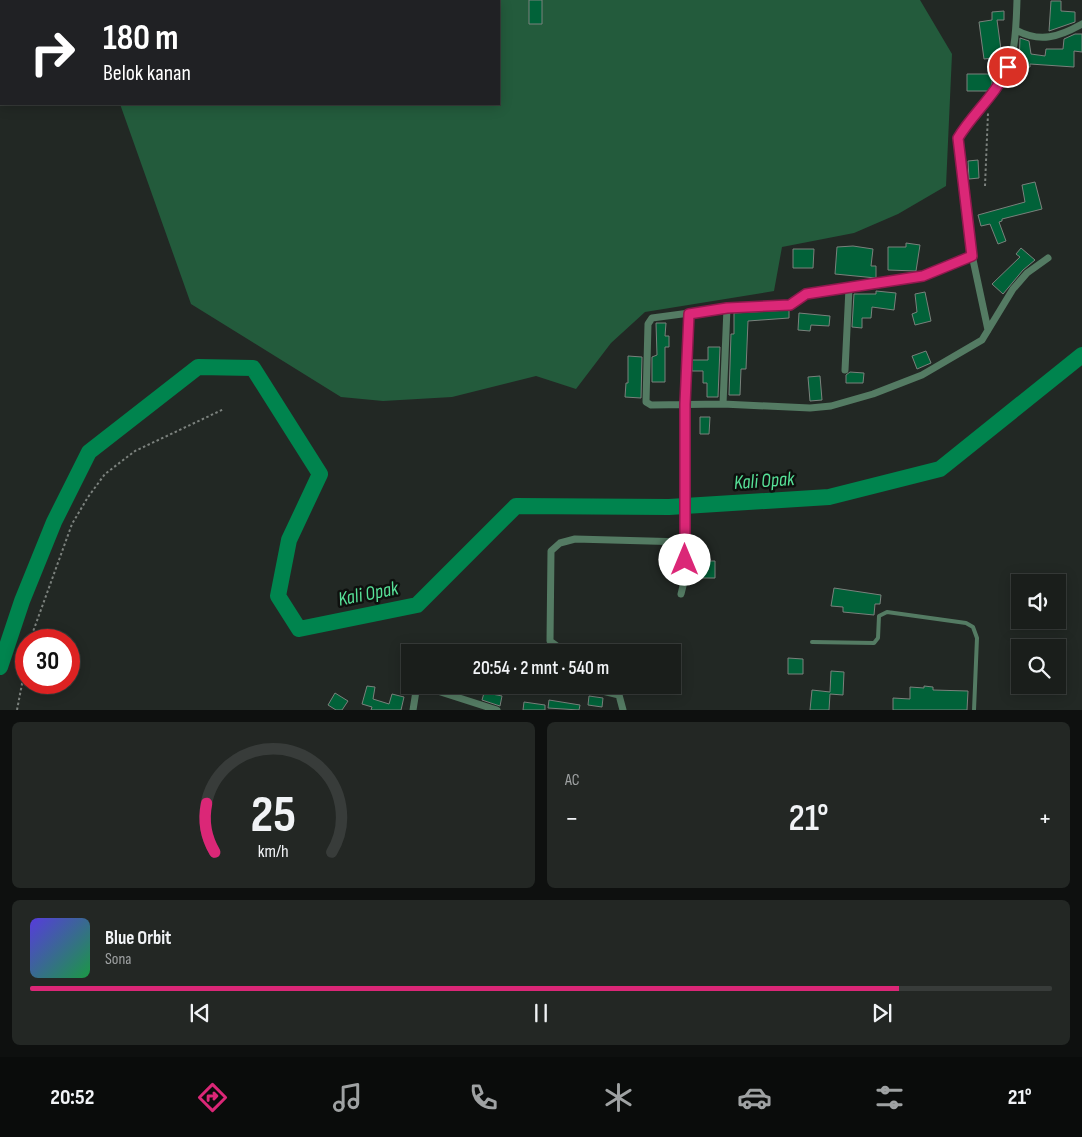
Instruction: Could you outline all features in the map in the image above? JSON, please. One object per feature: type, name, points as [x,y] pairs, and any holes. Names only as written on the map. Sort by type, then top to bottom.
[{"type":"street","points":[[988,330],[972,256],[958,138],[966,125],[1001,82],[1011,59],[1016,30],[1017,0]]},
{"type":"street","points":[[1016,30],[1041,39],[1065,33],[1082,24]]},
{"type":"street","points":[[0,34],[0,41]]},
{"type":"street","points":[[972,256],[923,276],[806,294],[790,305],[727,308],[652,318],[648,324],[646,402],[651,405],[723,404],[810,408],[831,406],[873,394],[922,375],[982,340],[1013,290],[1027,273],[1048,258]]},
{"type":"street","points":[[845,370],[849,288]]},
{"type":"street","points":[[723,404],[727,308]]},
{"type":"street","points":[[681,594],[685,578],[685,404],[689,314]]},
{"type":"street","points":[[554,644],[550,641],[551,551],[560,542],[575,539],[685,542]]},
{"type":"street","points":[[413,710],[416,691],[425,687],[497,710]]},
{"type":"street","points":[[615,694],[619,695],[623,710]]},
{"type":"lane","points":[[812,642],[874,643],[878,638],[878,616],[886,612],[966,623],[973,627],[978,638],[974,710]]},
{"type":"path","points":[[985,186],[989,98]]},
{"type":"path","points":[[34,629],[72,524],[88,497],[105,474],[135,451],[224,409]]},
{"type":"path","points":[[17,710],[20,694]]},
{"type":"green space","points":[[500,0],[920,0],[952,54],[946,186],[898,214],[854,233],[782,247],[774,291],[645,312],[611,343],[576,389],[536,376],[452,397],[383,401],[341,397],[191,304],[120,105],[500,105]]},
{"type":"building","points":[[529,0],[542,0],[542,24],[529,24]]},
{"type":"building","points":[[1051,1],[1061,1],[1061,11],[1075,12],[1075,22],[1049,31]]},
{"type":"building","points":[[1004,11],[1004,20],[997,20],[1002,57],[984,59],[979,22],[992,20],[992,12]]},
{"type":"building","points":[[1075,34],[1082,34],[1082,52],[1074,51],[1074,67],[1030,64],[1030,67],[1019,67],[1020,38],[1029,41],[1031,54],[1045,56],[1046,49],[1063,49],[1064,39]]},
{"type":"building","points":[[967,74],[992,74],[992,87],[989,91],[967,91]]},
{"type":"building","points":[[978,160],[979,178],[969,179],[968,161]]},
{"type":"building","points":[[1035,182],[1042,209],[1002,219],[999,222],[1006,241],[998,244],[990,224],[981,226],[978,215],[1025,202],[1022,185]]},
{"type":"building","points":[[906,243],[920,245],[916,271],[888,270],[888,247],[906,247]]},
{"type":"building","points":[[853,246],[873,249],[871,266],[876,266],[876,278],[835,274],[837,247]]},
{"type":"building","points":[[1021,248],[1035,260],[1023,270],[1003,294],[992,284],[1020,257],[1016,254]]},
{"type":"building","points":[[793,249],[814,249],[813,268],[793,268]]},
{"type":"building","points":[[876,291],[896,293],[894,310],[872,307],[871,318],[862,318],[862,328],[852,327],[854,294],[876,294]]},
{"type":"building","points":[[925,292],[931,321],[915,325],[912,314],[917,312],[915,294]]},
{"type":"building","points":[[789,310],[789,318],[748,321],[746,369],[741,369],[740,395],[729,395],[731,334],[734,334],[734,313]]},
{"type":"building","points":[[799,313],[830,316],[829,326],[811,325],[810,331],[798,330]]},
{"type":"building","points":[[656,323],[666,323],[665,336],[669,336],[669,347],[665,347],[665,382],[652,382],[652,357],[657,355]]},
{"type":"building","points":[[708,347],[720,347],[718,397],[707,397],[707,383],[703,383],[703,371],[692,371],[692,360],[708,360]]},
{"type":"building","points":[[926,351],[931,363],[917,369],[912,356]]},
{"type":"building","points":[[628,356],[642,357],[641,398],[625,397],[626,383],[628,383]]},
{"type":"building","points":[[850,372],[864,373],[863,383],[846,383],[846,375]]},
{"type":"building","points":[[820,376],[822,400],[810,401],[808,377]]},
{"type":"building","points":[[700,417],[710,417],[709,434],[700,434]]},
{"type":"building","points":[[697,561],[715,561],[715,578],[697,578]]},
{"type":"building","points":[[834,588],[881,595],[880,604],[875,604],[874,615],[843,612],[843,607],[831,606]]},
{"type":"building","points":[[788,658],[803,659],[803,674],[788,674]]},
{"type":"building","points":[[831,671],[844,672],[843,695],[830,694],[829,710],[810,710],[812,690],[830,692]]},
{"type":"building","points":[[367,686],[375,687],[373,699],[389,704],[392,694],[404,697],[401,710],[371,710],[372,707],[362,704]]},
{"type":"building","points":[[924,686],[933,687],[933,690],[968,691],[967,710],[893,710],[893,698],[910,699],[910,687],[924,688]]},
{"type":"building","points":[[335,693],[348,701],[342,710],[336,710],[328,705]]},
{"type":"building","points":[[484,694],[502,696],[500,706],[482,700]]},
{"type":"building","points":[[589,696],[603,698],[602,707],[588,705]]},
{"type":"building","points":[[549,700],[580,705],[579,710],[548,708]]},
{"type":"building","points":[[524,702],[545,705],[545,710],[523,710]]},
{"type":"waterway","name":"Kali Opak","points":[[0,667],[22,601],[54,522],[89,452],[198,367],[253,368],[320,474],[289,540],[278,596],[299,629],[417,605],[516,506],[669,507],[829,497],[940,469],[1082,355]]},
{"type":"route","points":[[685,560],[685,404],[689,314],[727,308],[790,305],[806,294],[902,281],[923,276],[972,256],[958,154],[958,138],[966,125],[1001,82],[1008,67]]}]
